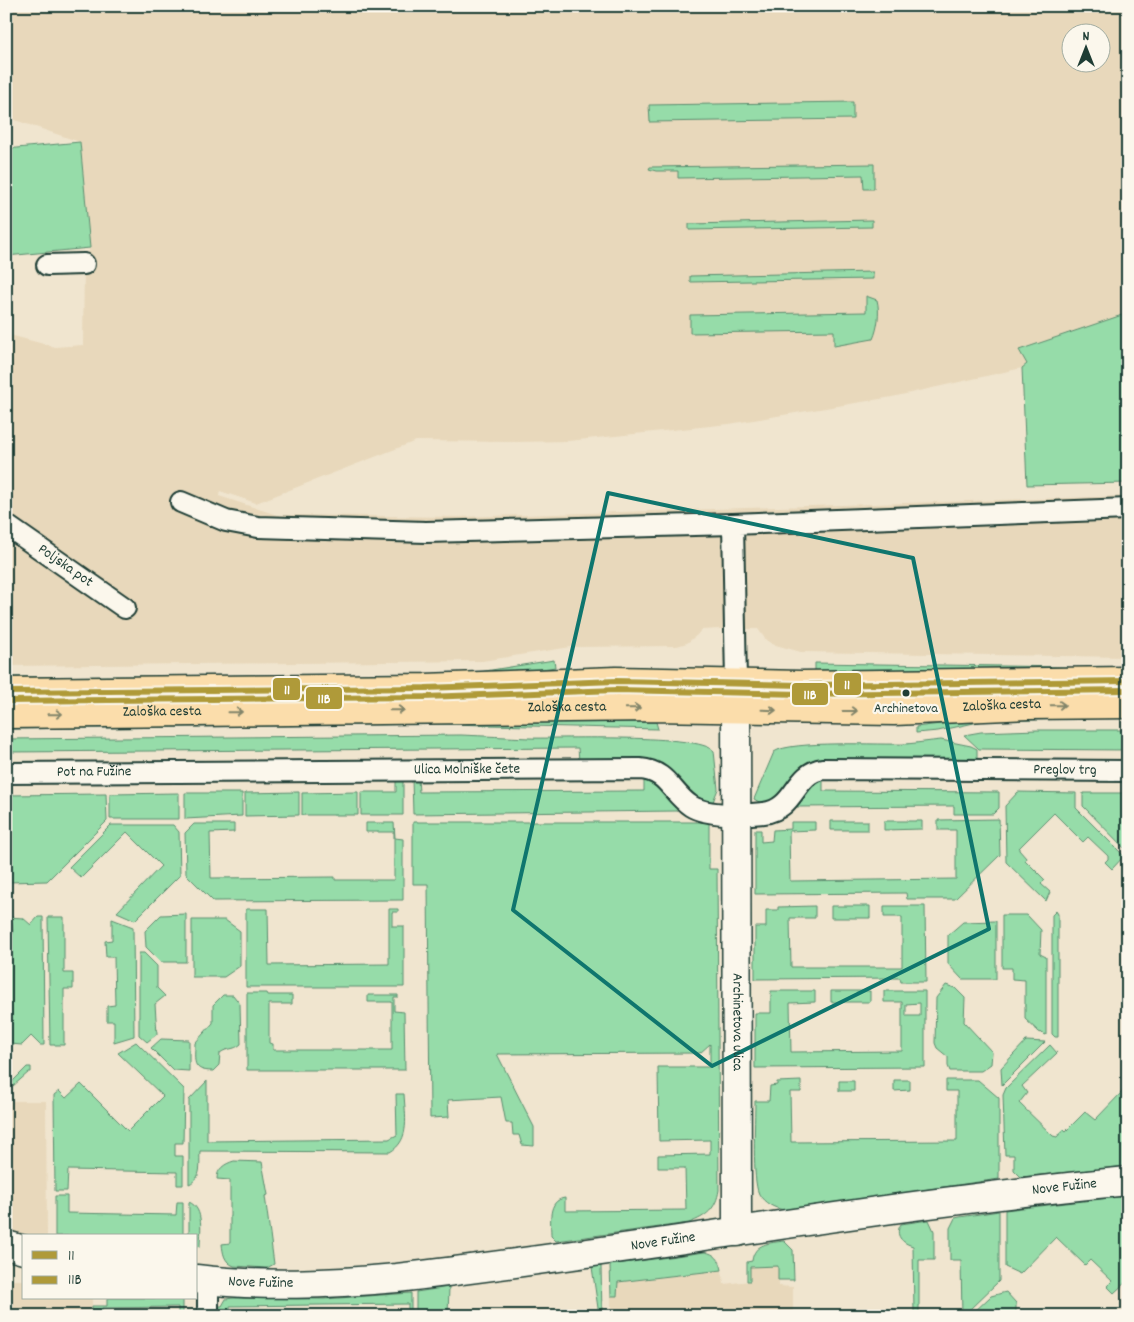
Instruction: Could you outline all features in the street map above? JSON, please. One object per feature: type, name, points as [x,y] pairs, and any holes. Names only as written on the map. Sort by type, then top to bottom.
[{"type":"main road","name":"Zaloška cesta","points":[[6,692],[425,688],[616,681],[736,696],[894,711],[1028,705],[1128,704]]},
{"type":"main road","name":"Zaloška cesta","points":[[6,714],[653,708],[802,685],[1128,681]]},
{"type":"street","points":[[47,265],[84,264]]},
{"type":"street","points":[[181,502],[226,521],[258,526],[426,532],[733,524],[1128,509]]},
{"type":"street","points":[[733,524],[736,696]]},
{"type":"street","name":"Poljska pot","points":[[6,525],[125,608]]},
{"type":"street","name":"Archinetova ulica","points":[[736,696],[737,1232]]},
{"type":"street","name":"Ulica Molniške čete","points":[[182,772],[640,769],[658,774],[685,801],[699,810],[737,814]]},
{"type":"street","name":"Preglov trg","points":[[737,814],[765,813],[778,809],[789,800],[806,776],[816,770],[1128,771]]},
{"type":"street","name":"Pot na Fužine","points":[[6,773],[182,772]]},
{"type":"street","name":"Nove Fužine","points":[[202,1280],[235,1283],[298,1284],[397,1278],[986,1197],[1128,1181]]},
{"type":"street","points":[[6,1245],[22,1249]]},
{"type":"street","points":[[202,1280],[208,1316]]},
{"type":"highlighted area","points":[[608,493],[913,558],[989,929],[712,1066],[513,910]]},
{"type":"shaded area","points":[[6,6],[1128,6],[1128,313],[1019,350],[1027,364],[1022,368],[892,397],[729,424],[568,441],[416,441],[256,503],[220,491],[219,496],[277,515],[459,517],[1128,496],[1128,657],[801,652],[772,644],[766,640],[758,629],[720,629],[701,630],[687,643],[677,646],[571,647],[482,661],[6,666],[6,334],[55,347],[83,345],[84,264],[90,248],[80,142],[6,117]]},
{"type":"shaded area","points":[[6,1101],[46,1101],[47,1234],[24,1234],[6,1229]]},
{"type":"shaded area","points":[[750,1266],[778,1266],[779,1286],[793,1287],[793,1316],[611,1316],[611,1296],[617,1296],[618,1282],[722,1270],[724,1284],[750,1281]]},
{"type":"shaded area","points":[[6,1271],[9,1271],[9,1280],[22,1280],[22,1300],[92,1300],[92,1312],[95,1316],[6,1316]]},
{"type":"green space","points":[[853,102],[853,119],[650,122],[649,105]]},
{"type":"green space","points":[[80,142],[90,248],[6,256],[6,149]]},
{"type":"green space","points":[[874,164],[874,189],[864,189],[863,175],[678,178],[678,171],[656,171],[649,169],[650,167]]},
{"type":"green space","points":[[872,220],[872,227],[689,230],[689,224]]},
{"type":"green space","points":[[873,272],[873,279],[690,282],[690,276]]},
{"type":"green space","points":[[866,296],[877,300],[878,304],[878,320],[873,339],[834,346],[834,331],[690,333],[690,315],[866,312]]},
{"type":"green space","points":[[1128,313],[1128,483],[1027,485],[1022,368],[1027,364],[1019,350]]},
{"type":"green space","points":[[554,660],[555,667],[517,673],[6,682],[6,677],[479,672]]},
{"type":"green space","points":[[815,663],[1067,667],[1060,670],[815,671]]},
{"type":"green space","points":[[1108,713],[1120,718],[983,721],[938,731],[916,733],[916,727],[948,723],[975,716]]},
{"type":"green space","points":[[446,720],[656,722],[658,729],[446,724],[6,729],[6,724]]},
{"type":"green space","points":[[1037,730],[1128,730],[1128,750],[979,749],[964,735],[981,732]]},
{"type":"green space","points":[[461,735],[529,738],[657,739],[703,745],[714,751],[718,789],[713,803],[698,802],[669,770],[662,765],[652,761],[579,761],[578,748],[6,752],[6,739]]},
{"type":"green space","points":[[941,740],[977,749],[977,762],[811,762],[800,769],[775,799],[762,802],[754,799],[774,752],[784,748],[817,744],[906,744]]},
{"type":"green space","points":[[644,777],[652,780],[678,806],[676,811],[413,814],[412,779],[418,779],[419,792],[644,791]]},
{"type":"green space","points":[[815,778],[823,778],[823,791],[999,792],[999,808],[993,814],[954,814],[954,806],[796,807],[796,803]]},
{"type":"green space","points":[[396,779],[403,779],[403,815],[361,815],[361,792],[396,792]]},
{"type":"green space","points":[[299,792],[299,815],[245,816],[245,793]]},
{"type":"green space","points":[[358,792],[358,815],[302,815],[302,793]]},
{"type":"green space","points":[[1018,792],[1076,793],[1076,808],[1124,856],[1112,869],[1105,862],[1108,856],[1088,837],[1083,842],[1054,813],[1019,848],[1026,858],[1025,860],[1045,880],[1041,884],[1050,892],[1046,901],[1006,862],[1005,806]]},
{"type":"green space","points":[[179,793],[179,819],[110,819],[110,794]]},
{"type":"green space","points":[[185,793],[242,793],[242,816],[185,819]]},
{"type":"green space","points":[[1083,793],[1128,793],[1128,852],[1083,806]]},
{"type":"green space","points":[[106,794],[107,821],[47,881],[8,882],[6,795]]},
{"type":"green space","points":[[999,819],[1000,855],[955,899],[907,899],[906,893],[755,894],[755,830],[761,830],[761,842],[772,841],[773,830],[791,829],[791,822],[815,822],[815,830],[789,831],[790,881],[956,879],[956,830],[938,830],[938,820]]},
{"type":"green space","points":[[831,821],[868,821],[868,830],[831,830]]},
{"type":"green space","points":[[884,821],[922,821],[922,829],[884,830]]},
{"type":"green space","points":[[413,822],[709,822],[709,869],[717,869],[719,1190],[713,1207],[701,1218],[689,1223],[556,1241],[551,1236],[551,1213],[553,1207],[559,1200],[565,1198],[565,1211],[686,1210],[685,1168],[658,1168],[658,1155],[710,1154],[710,1140],[659,1141],[658,1067],[710,1067],[710,1044],[700,1053],[497,1054],[534,1127],[534,1146],[522,1145],[519,1135],[513,1135],[512,1123],[506,1123],[501,1097],[448,1100],[449,1117],[430,1118],[428,884],[413,884]]},
{"type":"green space","points":[[366,823],[394,823],[395,838],[403,839],[403,900],[213,901],[186,874],[185,833],[194,824],[234,824],[234,832],[210,833],[211,878],[335,877],[335,880],[394,880],[394,832],[366,832]]},
{"type":"green space","points":[[111,825],[173,825],[179,832],[180,875],[135,920],[117,912],[161,866],[127,832],[81,878],[69,867]]},
{"type":"green space","points":[[815,906],[815,918],[790,918],[791,967],[902,967],[902,917],[884,917],[884,906],[925,906],[926,982],[901,982],[900,978],[755,979],[755,927],[766,927],[766,910],[778,910],[778,907]]},
{"type":"green space","points":[[831,906],[870,906],[870,918],[831,918]]},
{"type":"green space","points":[[246,909],[268,909],[269,965],[389,964],[389,909],[398,909],[398,912],[392,912],[392,926],[404,926],[404,987],[246,987]]},
{"type":"green space","points":[[1056,911],[1058,914],[1058,1037],[1052,1034],[1052,915]]},
{"type":"green space","points":[[186,914],[186,962],[161,962],[146,947],[145,931],[161,915]]},
{"type":"green space","points":[[1002,915],[1027,915],[1041,930],[1040,954],[1046,957],[1046,1035],[1039,1032],[1025,1019],[1025,980],[1012,979],[1012,968],[1002,968]]},
{"type":"green space","points":[[9,917],[23,918],[31,925],[38,917],[43,917],[44,1045],[40,1045],[31,1036],[22,1045],[9,1044],[9,935],[13,934],[12,922],[9,922]]},
{"type":"green space","points":[[48,917],[64,917],[64,973],[73,973],[73,989],[64,989],[64,1045],[50,1045]]},
{"type":"green space","points":[[112,919],[133,927],[134,1036],[114,1042],[114,1021],[107,1021],[107,1006],[115,1005],[114,957],[106,957],[105,941],[112,940]]},
{"type":"green space","points":[[192,920],[225,920],[240,931],[240,966],[224,977],[192,977]]},
{"type":"green space","points":[[996,921],[996,979],[962,979],[948,964],[948,935],[963,922]]},
{"type":"green space","points":[[139,953],[144,953],[157,966],[157,988],[165,996],[155,1004],[157,1034],[147,1042],[139,1035]]},
{"type":"green space","points":[[946,985],[955,988],[965,998],[964,1022],[992,1052],[991,1064],[981,1071],[950,1071],[948,1057],[937,1048],[935,1043],[936,998]]},
{"type":"green space","points":[[771,991],[815,991],[815,1002],[790,1003],[791,1052],[902,1051],[902,1002],[884,1002],[884,991],[925,991],[925,1067],[755,1068],[755,1013],[771,1013]],"holes":[[[920,1003],[920,1016],[906,1016],[906,1004]]]},
{"type":"green space","points":[[831,991],[870,991],[870,1002],[831,1002]]},
{"type":"green space","points":[[247,993],[292,995],[292,1004],[269,1004],[269,1043],[273,1044],[273,1050],[392,1050],[392,1002],[368,1002],[368,995],[398,995],[398,997],[394,997],[394,1011],[404,1012],[405,1070],[247,1070]]},
{"type":"green space","points":[[223,995],[233,995],[240,1004],[241,1044],[220,1053],[219,1065],[213,1071],[206,1071],[196,1064],[195,1043],[213,1023],[213,1005]]},
{"type":"green space","points":[[161,1039],[189,1040],[189,1071],[173,1070],[151,1048]]},
{"type":"green space","points":[[1026,1041],[1045,1042],[1002,1085],[1001,1068]]},
{"type":"green space","points":[[136,1042],[184,1089],[183,1143],[175,1143],[175,1156],[183,1156],[183,1185],[177,1185],[177,1172],[68,1170],[67,1191],[55,1191],[54,1095],[59,1091],[66,1098],[81,1084],[128,1131],[163,1096],[118,1053]]},
{"type":"green space","points":[[1050,1045],[1057,1053],[1022,1086],[1027,1093],[1019,1103],[1053,1136],[1057,1137],[1064,1129],[1066,1131],[1085,1112],[1095,1120],[1123,1091],[1128,1096],[1128,1166],[1021,1177],[1014,1170],[1014,1155],[1005,1155],[1003,1095],[1006,1088]]},
{"type":"green space","points":[[27,1067],[31,1067],[31,1072],[13,1086],[9,1086],[9,1082],[12,1082]]},
{"type":"green space","points":[[894,1080],[910,1080],[910,1090],[894,1091]]},
{"type":"green space","points":[[946,1080],[978,1080],[999,1098],[999,1179],[784,1210],[770,1205],[759,1194],[755,1176],[755,1101],[769,1101],[770,1086],[777,1085],[777,1082],[801,1081],[801,1092],[790,1092],[791,1142],[957,1141],[957,1091],[946,1091]]},
{"type":"green space","points":[[207,1081],[207,1141],[389,1139],[397,1135],[396,1094],[404,1094],[406,1118],[404,1134],[397,1147],[390,1152],[200,1151],[198,1174],[189,1184],[189,1100]]},
{"type":"green space","points":[[839,1081],[854,1081],[854,1091],[839,1091]]},
{"type":"green space","points":[[234,1161],[262,1162],[268,1195],[265,1196],[274,1264],[267,1268],[234,1266],[226,1260],[224,1254],[222,1244],[230,1243],[230,1180],[217,1179],[217,1175],[222,1167]]},
{"type":"green space","points":[[55,1196],[67,1196],[67,1213],[176,1215],[177,1202],[183,1202],[183,1234],[55,1234]]},
{"type":"green space","points":[[1119,1197],[1128,1199],[1128,1280],[1114,1293],[1107,1286],[1112,1281],[1090,1260],[1085,1265],[1056,1237],[1020,1274],[1005,1267],[1005,1210]]},
{"type":"green space","points":[[189,1202],[194,1205],[200,1215],[200,1247],[198,1246],[198,1234],[189,1234]]},
{"type":"green space","points":[[999,1211],[999,1281],[968,1311],[968,1316],[962,1316],[961,1260],[950,1260],[950,1228],[955,1218]]},
{"type":"green space","points":[[929,1220],[934,1231],[934,1260],[919,1260],[919,1313],[914,1313],[913,1246],[903,1241],[898,1232],[901,1224]]},
{"type":"green space","points":[[784,1241],[793,1250],[794,1280],[778,1280],[778,1266],[750,1267],[750,1281],[747,1281],[747,1262],[752,1261],[753,1255],[759,1247],[773,1242]]},
{"type":"green space","points":[[705,1252],[712,1254],[716,1258],[722,1270],[618,1282],[617,1296],[611,1296],[610,1265]]},
{"type":"green space","points":[[601,1266],[602,1316],[595,1316],[599,1315],[592,1267]]},
{"type":"green space","points":[[449,1287],[448,1316],[416,1316],[416,1292]]},
{"type":"green space","points":[[1006,1292],[1016,1303],[1016,1316],[973,1316],[973,1313],[991,1296]]},
{"type":"green space","points":[[411,1293],[411,1316],[408,1316],[408,1304],[230,1306],[230,1316],[221,1316],[217,1306],[222,1306],[226,1299],[233,1298],[324,1299]]},
{"type":"green space","points":[[107,1300],[183,1300],[183,1316],[178,1316],[178,1307],[102,1308],[102,1316],[95,1316],[92,1313],[92,1306],[107,1306]]},
{"type":"transit line","name":"11","points":[[6,692],[425,688],[616,681],[801,685],[1128,681]]},
{"type":"transit line","name":"11B","points":[[6,701],[425,697],[616,690],[801,694],[1128,690]]},
{"type":"place","name":"Archinetova","points":[[906,693]]}]
